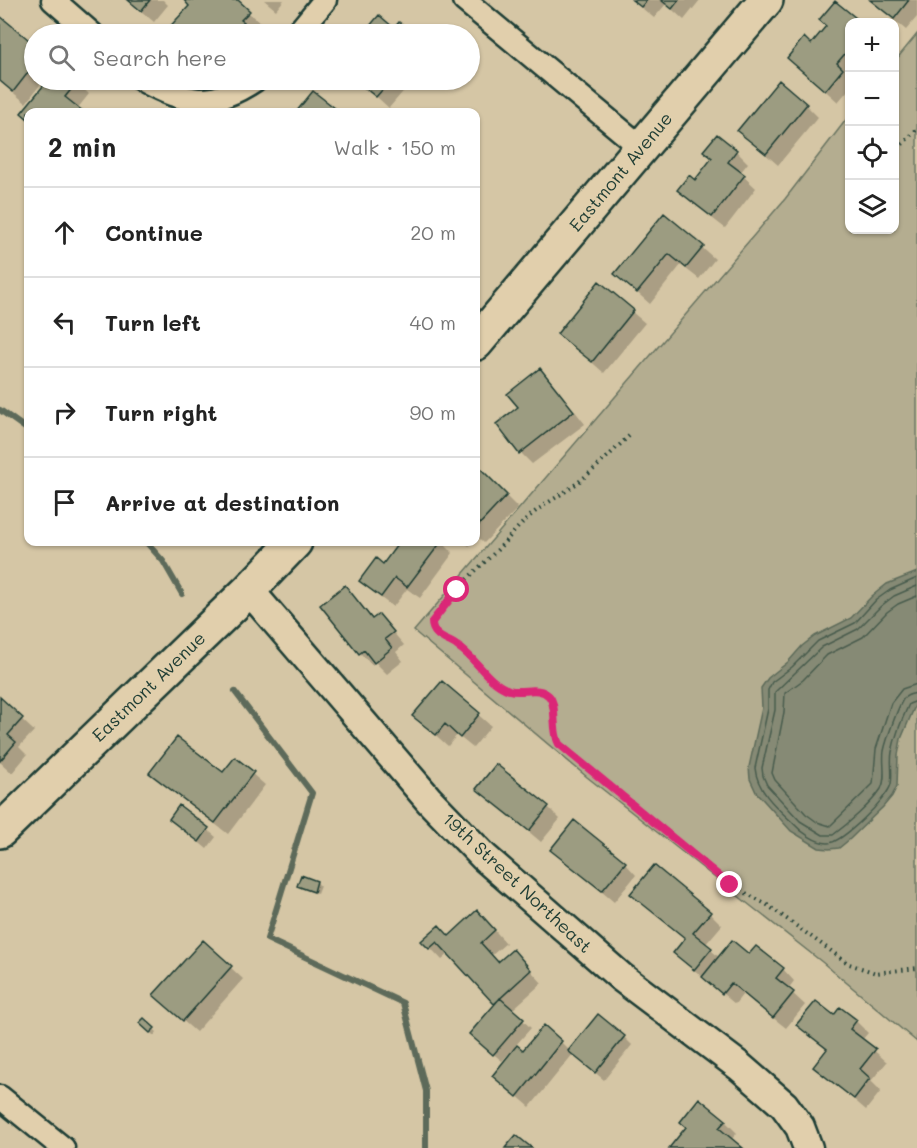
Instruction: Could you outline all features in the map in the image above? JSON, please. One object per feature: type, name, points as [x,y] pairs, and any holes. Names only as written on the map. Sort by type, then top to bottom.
[{"type":"main road","name":"Eastmont Avenue","points":[[480,338],[766,0]]},
{"type":"main road","name":"Eastmont Avenue","points":[[0,831],[292,546]]},
{"type":"street","points":[[53,0],[81,24]]},
{"type":"street","points":[[305,24],[325,0]]},
{"type":"street","points":[[464,0],[642,148]]},
{"type":"street","points":[[161,90],[192,101],[219,98],[239,90]]},
{"type":"street","name":"19th Street Northeast","points":[[249,590],[429,800],[484,857],[621,977],[740,1066],[784,1105],[800,1127],[808,1148]]},
{"type":"street","points":[[0,1097],[63,1148]]},
{"type":"path","points":[[899,148],[917,129]]},
{"type":"path","points":[[629,436],[583,478],[532,514],[516,529],[444,605],[432,622],[433,628],[438,635],[468,654],[484,673],[500,685],[522,692],[538,690],[548,695],[553,705],[555,737],[559,744],[730,885],[766,904],[849,964],[876,973],[917,968]]},
{"type":"shaded area","points":[[917,34],[917,1042],[822,962],[587,777],[414,631],[785,199],[845,121],[845,234],[899,234],[899,56]]},
{"type":"water","points":[[917,572],[917,701],[901,739],[897,786],[883,807],[839,848],[819,848],[791,831],[756,792],[750,779],[749,767],[762,708],[761,688],[768,678],[815,636],[851,618],[887,584]]},
{"type":"building","points":[[128,0],[150,0],[141,11]]},
{"type":"building","points":[[184,0],[238,0],[250,11],[241,20],[244,22],[242,24],[172,24],[189,6]]},
{"type":"building","points":[[632,0],[647,0],[641,7]]},
{"type":"building","points":[[661,0],[679,0],[672,9]]},
{"type":"building","points":[[870,0],[909,0],[893,18]]},
{"type":"building","points":[[835,1],[856,18],[845,18],[845,54],[837,63],[843,69],[825,91],[787,58],[804,37],[811,44],[826,26],[819,20]]},
{"type":"building","points":[[379,15],[389,24],[371,24]]},
{"type":"building","points":[[0,16],[24,36],[24,78],[13,92],[0,81]]},
{"type":"building","points":[[779,80],[807,104],[766,154],[737,131]]},
{"type":"building","points":[[40,90],[71,90],[65,97],[79,108],[25,108]]},
{"type":"building","points":[[367,90],[382,90],[376,97]]},
{"type":"building","points":[[313,91],[335,108],[299,108]]},
{"type":"building","points":[[717,134],[737,150],[728,162],[745,175],[712,217],[677,190],[689,175],[695,180],[712,158],[703,151]]},
{"type":"building","points":[[664,213],[704,246],[686,268],[669,254],[637,293],[614,274]]},
{"type":"building","points":[[599,281],[634,310],[592,362],[557,334]]},
{"type":"building","points":[[540,368],[574,411],[519,454],[496,424],[518,407],[507,394]]},
{"type":"building","points":[[480,468],[507,495],[480,524]]},
{"type":"building","points":[[396,546],[438,546],[407,587],[395,578],[381,597],[359,581],[376,558],[383,564]]},
{"type":"building","points":[[345,585],[372,619],[379,614],[394,632],[385,639],[392,648],[374,663],[364,650],[359,654],[320,605]]},
{"type":"building","points":[[442,681],[480,713],[460,738],[445,724],[436,735],[412,716]]},
{"type":"building","points":[[0,697],[23,718],[8,735],[16,742],[0,761]]},
{"type":"building","points":[[177,737],[223,772],[235,757],[254,772],[215,823],[149,773]]},
{"type":"building","points":[[496,764],[549,806],[529,831],[476,789]]},
{"type":"building","points":[[179,805],[209,828],[199,842],[169,819]]},
{"type":"building","points":[[574,820],[626,862],[602,891],[550,850]]},
{"type":"building","points":[[654,865],[711,912],[693,933],[712,948],[694,970],[673,953],[685,938],[630,894]]},
{"type":"building","points":[[301,875],[317,881],[314,892],[297,886]]},
{"type":"building","points":[[477,910],[495,930],[481,943],[498,962],[513,949],[531,970],[494,1004],[437,942],[429,949],[421,941],[439,925],[449,936]]},
{"type":"building","points":[[203,940],[232,966],[183,1021],[153,995]]},
{"type":"building","points":[[732,940],[749,954],[756,946],[784,968],[776,978],[794,992],[773,1018],[731,983],[722,994],[702,977]]},
{"type":"building","points":[[500,998],[524,1019],[493,1055],[469,1034]]},
{"type":"building","points":[[816,1001],[834,1015],[840,1007],[857,1020],[850,1029],[876,1049],[860,1069],[870,1078],[854,1099],[813,1067],[827,1049],[796,1025]]},
{"type":"building","points":[[598,1014],[625,1036],[595,1073],[568,1051]]},
{"type":"building","points":[[144,1018],[155,1028],[150,1033],[139,1023]]},
{"type":"building","points":[[544,1025],[562,1041],[517,1097],[492,1076],[517,1045],[523,1050]]},
{"type":"building","points":[[699,1098],[726,1120],[719,1128],[743,1148],[669,1148],[686,1127],[680,1122]]},
{"type":"building","points":[[516,1135],[532,1148],[505,1148]]},
{"type":"waterway","points":[[0,410],[24,427]]},
{"type":"waterway","points":[[150,546],[163,561],[182,594]]},
{"type":"waterway","points":[[235,692],[312,793],[267,939],[403,1003],[426,1091],[426,1148]]},
{"type":"route","points":[[457,590],[432,622],[438,635],[457,645],[484,673],[500,685],[522,692],[538,690],[548,695],[552,699],[555,737],[559,744],[730,885]]}]
